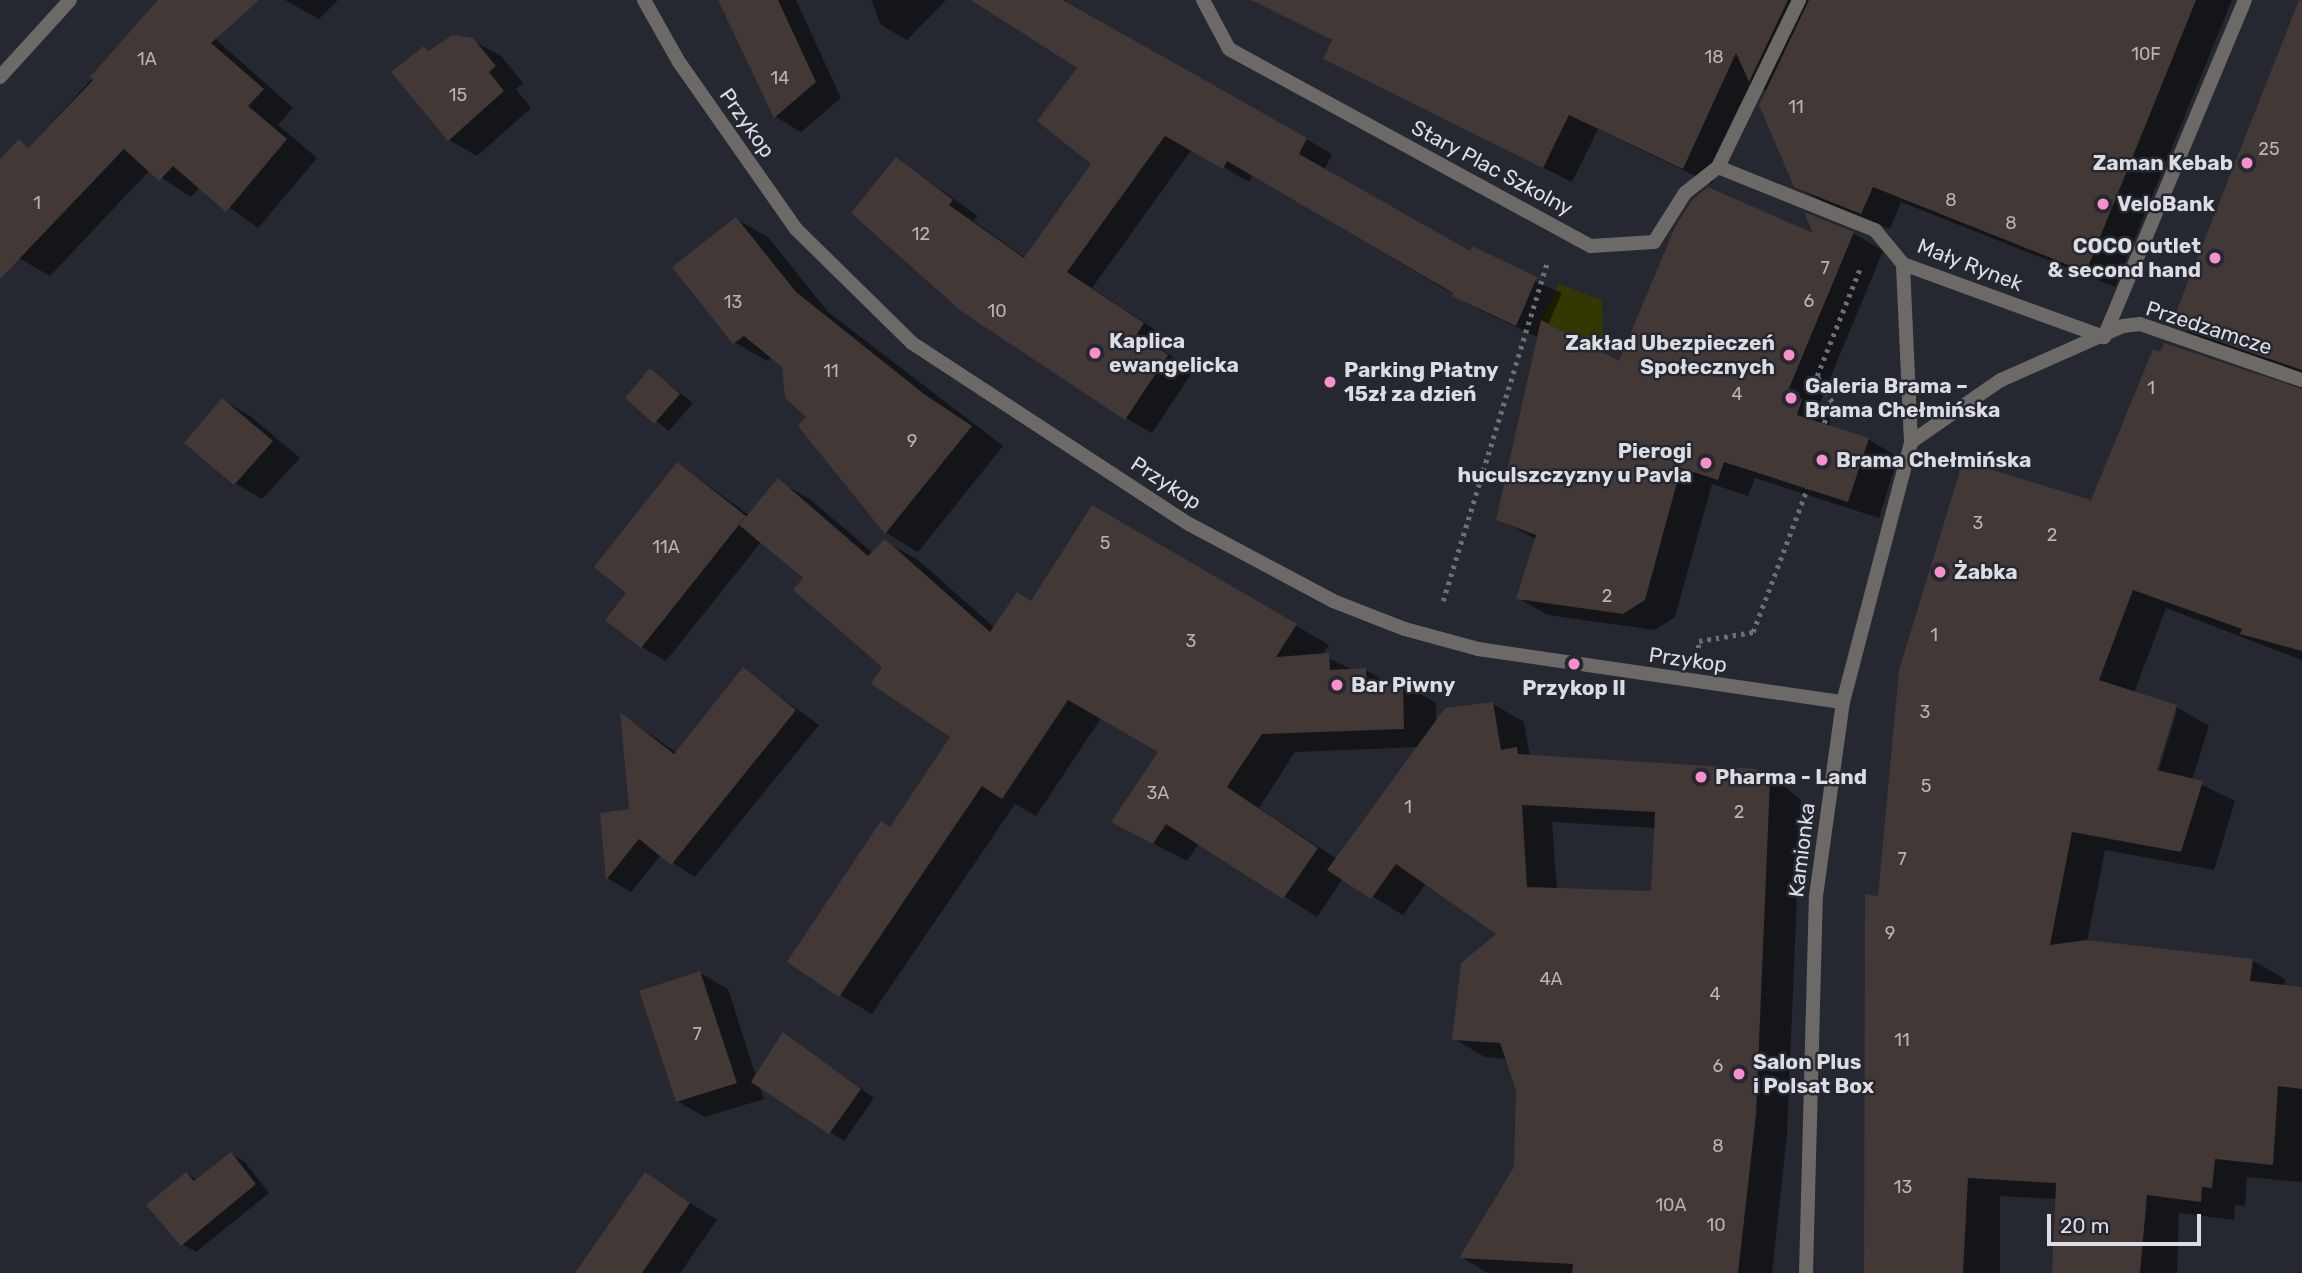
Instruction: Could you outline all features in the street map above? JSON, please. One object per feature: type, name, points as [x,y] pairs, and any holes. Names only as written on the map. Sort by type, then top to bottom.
[{"type":"street","points":[[0,76],[70,0]]},
{"type":"street","name":"Przykop","points":[[644,0],[679,62],[796,229],[912,343],[1189,524],[1334,601],[1405,629],[1478,649],[1843,702]]},
{"type":"street","name":"Stary Plac Szkolny","points":[[1203,0],[1229,50],[1591,246],[1654,242],[1685,193],[1718,167]]},
{"type":"street","points":[[1718,167],[1799,0]]},
{"type":"street","points":[[1911,442],[2001,380],[2104,337],[2245,0]]},
{"type":"street","name":"Mały Rynek","points":[[1718,167],[1875,230],[1903,264],[2104,337]]},
{"type":"street","name":"Kamionka","points":[[1806,1273],[1816,896],[1843,702],[1911,442],[1903,264]]},
{"type":"street","name":"Przedzamcze","points":[[2104,337],[2123,326],[2140,324],[2302,380]]},
{"type":"path","points":[[1445,588],[1558,228]]},
{"type":"path","points":[[1824,423],[1832,402],[1817,376],[1875,230]]},
{"type":"path","points":[[1698,683],[1699,641],[1753,632],[1807,489]]},
{"type":"green space","points":[[1559,284],[1602,300],[1603,353],[1541,320]]},
{"type":"building","points":[[158,0],[259,0],[211,43],[264,89],[248,106],[287,139],[226,212],[173,166],[159,181],[124,149],[0,279],[0,159],[19,139],[28,148],[93,80],[90,77]]},
{"type":"building","points":[[718,0],[778,0],[816,82],[774,118]]},
{"type":"building","points":[[971,0],[1063,0],[1307,138],[1299,154],[1470,251],[1472,246],[1537,277],[1516,326],[1452,296],[1453,293],[1227,161],[1223,169],[1165,136],[1067,272],[1144,323],[1137,334],[1168,355],[1125,420],[961,311],[851,213],[896,157],[953,200],[949,205],[1024,258],[1091,164],[1037,121],[1077,68]]},
{"type":"building","points":[[1251,0],[1788,0],[1749,82],[1736,53],[1683,169],[1569,115],[1543,168],[1323,59],[1332,40]]},
{"type":"building","points":[[1809,0],[2196,0],[2086,272],[1873,187],[1861,214],[1794,187],[1759,105]]},
{"type":"building","points":[[2299,0],[2302,1],[2302,370],[2171,325]]},
{"type":"building","points":[[453,35],[473,38],[496,66],[489,72],[504,91],[448,141],[391,72],[424,46],[428,51]]},
{"type":"building","points":[[1708,187],[1813,233],[1804,212],[1854,232],[1787,393],[1802,399],[1797,415],[1869,438],[1848,502],[1724,462],[1718,480],[1681,468],[1645,600],[1623,614],[1516,599],[1536,535],[1496,520],[1541,320],[1619,361],[1675,227],[1692,200]]},
{"type":"building","points":[[736,217],[796,292],[924,394],[972,426],[885,534],[798,426],[806,417],[785,398],[782,367],[744,336],[733,344],[672,267]]},
{"type":"building","points":[[2164,343],[2302,389],[2302,651],[2240,634],[2242,629],[2133,590],[2099,680],[2177,705],[2157,770],[2203,781],[2181,852],[2072,832],[2050,945],[2087,940],[2253,959],[2250,981],[2302,987],[2302,1089],[2278,1086],[2273,1165],[2215,1159],[2212,1188],[2202,1187],[2201,1202],[2147,1195],[2140,1273],[2052,1273],[2056,1183],[1968,1178],[1963,1273],[1864,1273],[1865,894],[1878,896],[1899,670],[1963,461],[2091,500],[2153,349],[2160,352]]},
{"type":"building","points":[[650,368],[680,394],[654,424],[625,398]]},
{"type":"building","points":[[222,398],[273,441],[234,485],[184,443]]},
{"type":"building","points":[[677,462],[746,516],[641,648],[605,620],[626,593],[594,567]]},
{"type":"building","points":[[778,478],[868,556],[885,539],[990,632],[1017,592],[1031,601],[1092,505],[1297,624],[1276,657],[1329,653],[1330,670],[1366,668],[1367,684],[1403,682],[1404,729],[1262,734],[1227,787],[1318,848],[1283,899],[1166,824],[1153,844],[1111,822],[1158,752],[1068,700],[1002,799],[982,786],[839,997],[787,962],[881,821],[890,827],[950,737],[871,684],[882,667],[793,590],[803,578],[739,525]]},
{"type":"building","points":[[743,667],[796,710],[671,865],[639,839],[606,880],[600,813],[629,809],[620,712],[674,754]]},
{"type":"building","points":[[1493,702],[1501,750],[1517,747],[1518,754],[1757,769],[1770,780],[1756,1115],[1738,1273],[1572,1273],[1573,1264],[1459,1258],[1514,1167],[1516,1090],[1500,1043],[1452,1040],[1461,963],[1496,934],[1396,864],[1371,899],[1327,870],[1445,708]],"holes":[[[1522,805],[1655,812],[1651,891],[1527,887]]]},
{"type":"building","points":[[700,971],[737,1083],[676,1102],[639,991]]},
{"type":"building","points":[[783,1032],[861,1089],[829,1134],[751,1082]]},
{"type":"building","points":[[231,1152],[256,1184],[181,1246],[146,1205],[186,1172],[194,1181]]},
{"type":"building","points":[[645,1172],[690,1203],[642,1273],[575,1273]]},
{"type":"place","name":"Zaman Kebab","points":[[2247,163]]},
{"type":"place","name":"VeloBank","points":[[2103,204]]},
{"type":"place","name":"COCO outlet & second hand","points":[[2215,258]]},
{"type":"place","name":"Kaplica ewangelicka","points":[[1095,353]]},
{"type":"place","name":"Zakład Ubezpieczeń Społecznych","points":[[1789,355]]},
{"type":"place","name":"Parking Płatny 15zł za dzień","points":[[1330,382]]},
{"type":"place","name":"Galeria Brama – Brama Chełmińska","points":[[1791,398]]},
{"type":"place","name":"Brama Chełmińska","points":[[1822,460]]},
{"type":"place","name":"Pierogi huculszczyzny u Pavla","points":[[1706,463]]},
{"type":"place","name":"Żabka","points":[[1940,572]]},
{"type":"place","name":"Przykop II","points":[[1574,664]]},
{"type":"place","name":"Bar Piwny","points":[[1337,685]]},
{"type":"place","name":"Pharma - Land","points":[[1701,777]]},
{"type":"place","name":"Salon Plus i Polsat Box","points":[[1739,1074]]}]
